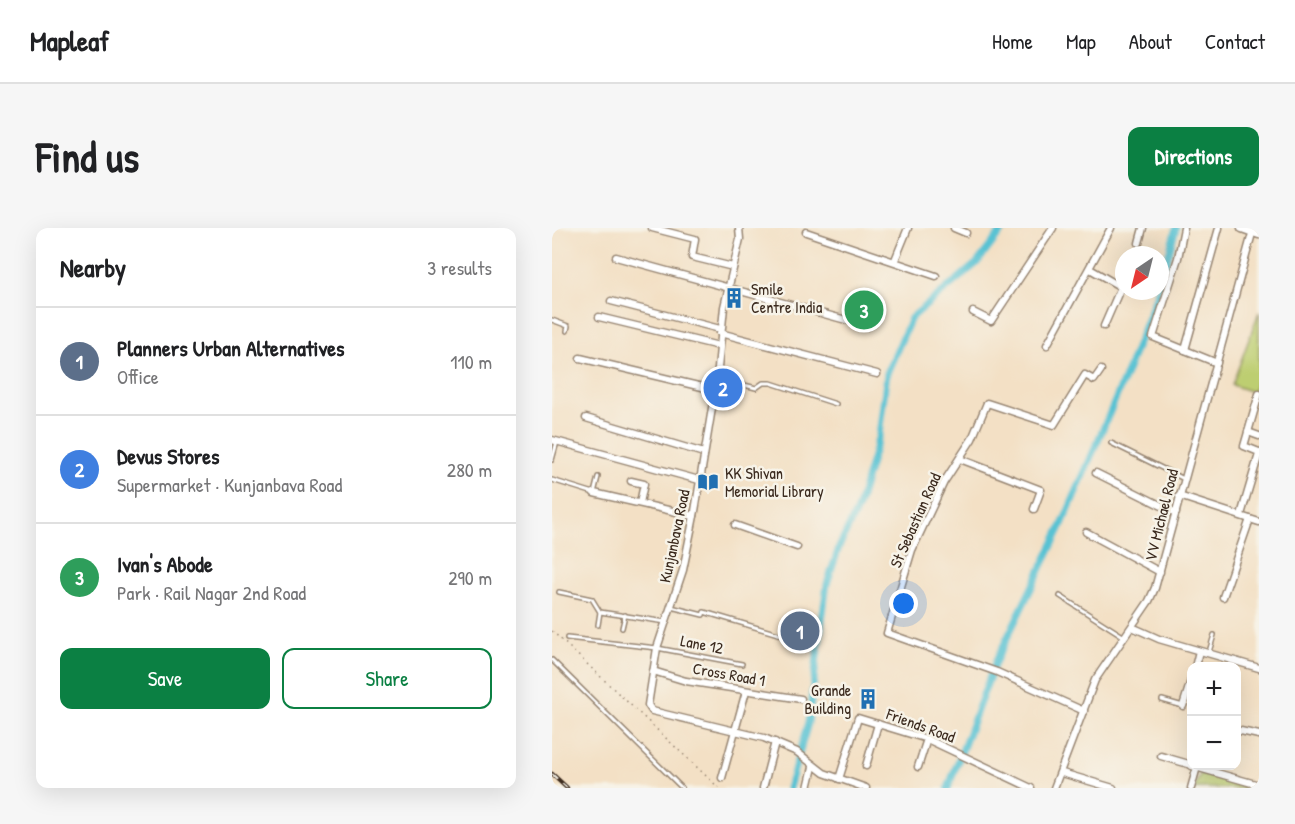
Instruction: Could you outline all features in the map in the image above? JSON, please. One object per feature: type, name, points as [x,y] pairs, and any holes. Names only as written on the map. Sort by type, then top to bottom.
[{"type":"main road","points":[[1242,228],[1255,231]]},
{"type":"street","points":[[652,228],[695,239],[692,256],[734,267]]},
{"type":"street","name":"Kunjanbava Road","points":[[739,228],[740,239],[720,331],[717,378],[694,516],[672,607],[657,648],[648,705],[652,711],[776,742],[797,752],[813,767],[866,788]]},
{"type":"street","points":[[895,260],[908,228]]},
{"type":"street","points":[[954,228],[966,233]]},
{"type":"street","points":[[973,312],[991,321],[1053,228]]},
{"type":"street","points":[[1047,345],[1111,228]]},
{"type":"street","points":[[1138,243],[1143,228]]},
{"type":"street","points":[[1184,228],[1178,258],[1153,337],[1217,363]]},
{"type":"street","points":[[1185,350],[1219,228]]},
{"type":"street","name":"VV Michael Road","points":[[1054,788],[1062,772],[1095,680],[1149,602],[1160,572],[1179,496],[1255,231]]},
{"type":"street","points":[[806,232],[895,260],[936,276]]},
{"type":"street","points":[[616,257],[868,326]]},
{"type":"street","points":[[1089,269],[1121,287],[1104,326]]},
{"type":"street","points":[[611,301],[877,374]]},
{"type":"street","points":[[599,317],[719,346]]},
{"type":"street","points":[[580,358],[715,390]]},
{"type":"street","name":"St Sebastian Road","points":[[1084,711],[993,671],[887,633],[912,550],[944,482],[972,439],[987,403],[1054,425],[1085,375],[1094,380],[1101,370]]},
{"type":"street","points":[[1241,515],[1259,453],[1244,446],[1259,394]]},
{"type":"street","points":[[586,418],[704,453]]},
{"type":"street","points":[[1248,432],[1259,436]]},
{"type":"street","points":[[554,441],[699,480]]},
{"type":"street","points":[[960,459],[1041,490],[1034,509]]},
{"type":"street","points":[[1096,474],[1176,513]]},
{"type":"street","points":[[631,481],[644,484],[640,503]]},
{"type":"street","points":[[594,493],[694,516]]},
{"type":"street","points":[[1179,496],[1259,522]]},
{"type":"street","points":[[1223,597],[1250,519]]},
{"type":"street","points":[[735,525],[797,547]]},
{"type":"street","points":[[1086,532],[1160,572]]},
{"type":"street","points":[[1132,627],[1199,651],[1259,668]]},
{"type":"street","points":[[1196,662],[1199,651]]},
{"type":"street","name":"Cross Road 1","points":[[653,671],[746,691],[801,699]]},
{"type":"street","points":[[722,778],[746,691]]},
{"type":"street","points":[[1183,706],[1187,692]]},
{"type":"street","name":"Friends Road","points":[[839,779],[858,718],[927,739],[1031,788]]},
{"type":"street","points":[[866,766],[878,724]]},
{"type":"street","points":[[1241,731],[1259,735]]},
{"type":"street","points":[[918,767],[927,739]]},
{"type":"street","points":[[763,788],[776,742]]},
{"type":"street","points":[[1161,756],[1187,764]]},
{"type":"street","points":[[808,788],[813,767]]},
{"type":"street","points":[[1191,788],[1193,770]]},
{"type":"street","points":[[1208,770],[1259,785]]},
{"type":"street","points":[[1221,774],[1222,770]]},
{"type":"street","points":[[1062,772],[1113,788]]},
{"type":"lane","points":[[552,320],[568,326],[567,331]]},
{"type":"lane","points":[[717,378],[756,388],[763,383],[771,383],[836,404]]},
{"type":"lane","points":[[552,460],[554,441]]},
{"type":"lane","points":[[1111,443],[1184,479]]},
{"type":"lane","points":[[552,480],[594,493],[598,477]]},
{"type":"lane","points":[[559,592],[592,599],[600,612],[598,625]]},
{"type":"lane","points":[[1060,596],[1125,637]]},
{"type":"lane","points":[[672,607],[703,615],[704,612],[804,642]]},
{"type":"lane","points":[[600,612],[666,622]]},
{"type":"lane","points":[[622,628],[625,615]]},
{"type":"lane","points":[[1209,652],[1214,635]]},
{"type":"lane","name":"Lane 12","points":[[567,638],[657,648],[742,664]]},
{"type":"lane","points":[[552,660],[682,788]]},
{"type":"lane","points":[[1162,700],[1183,706]]},
{"type":"path","points":[[552,631],[719,788]]},
{"type":"green space","points":[[857,296],[878,304],[871,325],[850,317]]},
{"type":"green space","points":[[1259,312],[1259,372],[1253,392],[1232,385]]},
{"type":"green space","points":[[1201,773],[1249,788],[1194,788]]},
{"type":"waterway","points":[[789,788],[808,723],[827,584],[839,547],[858,507],[879,435],[887,373],[911,318],[977,263],[1004,228]]},
{"type":"waterway","points":[[1169,253],[1176,228]]},
{"type":"waterway","points":[[948,788],[995,663],[1062,525],[1124,379],[1155,300]]},
{"type":"railway","points":[[552,774],[567,788]]},
{"type":"place","name":"Smile Centre India","points":[[734,298]]},
{"type":"place","name":"Ivan's Abode","points":[[864,310]]},
{"type":"place","name":"Devus Stores","points":[[723,388]]},
{"type":"place","name":"KK Shivan Memorial Library","points":[[708,482]]},
{"type":"place","name":"Planners Urban Alternatives","points":[[800,631]]},
{"type":"place","name":"Grande Building","points":[[868,699]]}]
